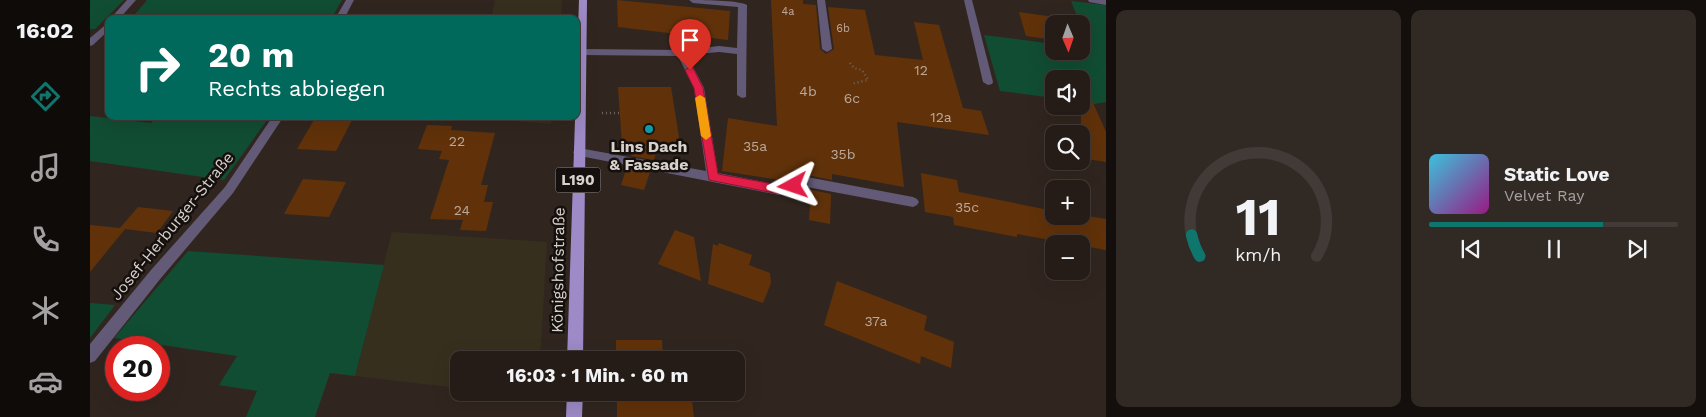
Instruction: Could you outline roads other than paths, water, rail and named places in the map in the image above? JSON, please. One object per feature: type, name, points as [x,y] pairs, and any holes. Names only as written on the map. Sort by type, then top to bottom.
[{"type":"main road","name":"Königshofstraße","points":[[580,102],[582,0]]},
{"type":"main road","name":"Königshofstraße","points":[[575,351],[580,120]]},
{"type":"main road","points":[[574,417],[575,401]]},
{"type":"street","points":[[118,15],[132,0]]},
{"type":"street","points":[[342,15],[350,0]]},
{"type":"street","points":[[693,0],[743,5],[742,95]]},
{"type":"street","points":[[821,0],[827,49]]},
{"type":"street","points":[[968,0],[988,82]]},
{"type":"street","points":[[1092,0],[1106,2]]},
{"type":"street","points":[[90,43],[105,29]]},
{"type":"street","points":[[98,36],[105,36]]},
{"type":"street","points":[[581,52],[681,53],[719,49],[742,51]]},
{"type":"street","points":[[681,53],[698,88],[713,177]]},
{"type":"street","name":"Josef-Herburger-Straße","points":[[90,356],[156,274],[229,190],[275,120]]},
{"type":"street","points":[[579,152],[779,190],[807,182],[913,202]]},
{"type":"place","name":"Lins Dach & Fassade","points":[[649,129]]}]
